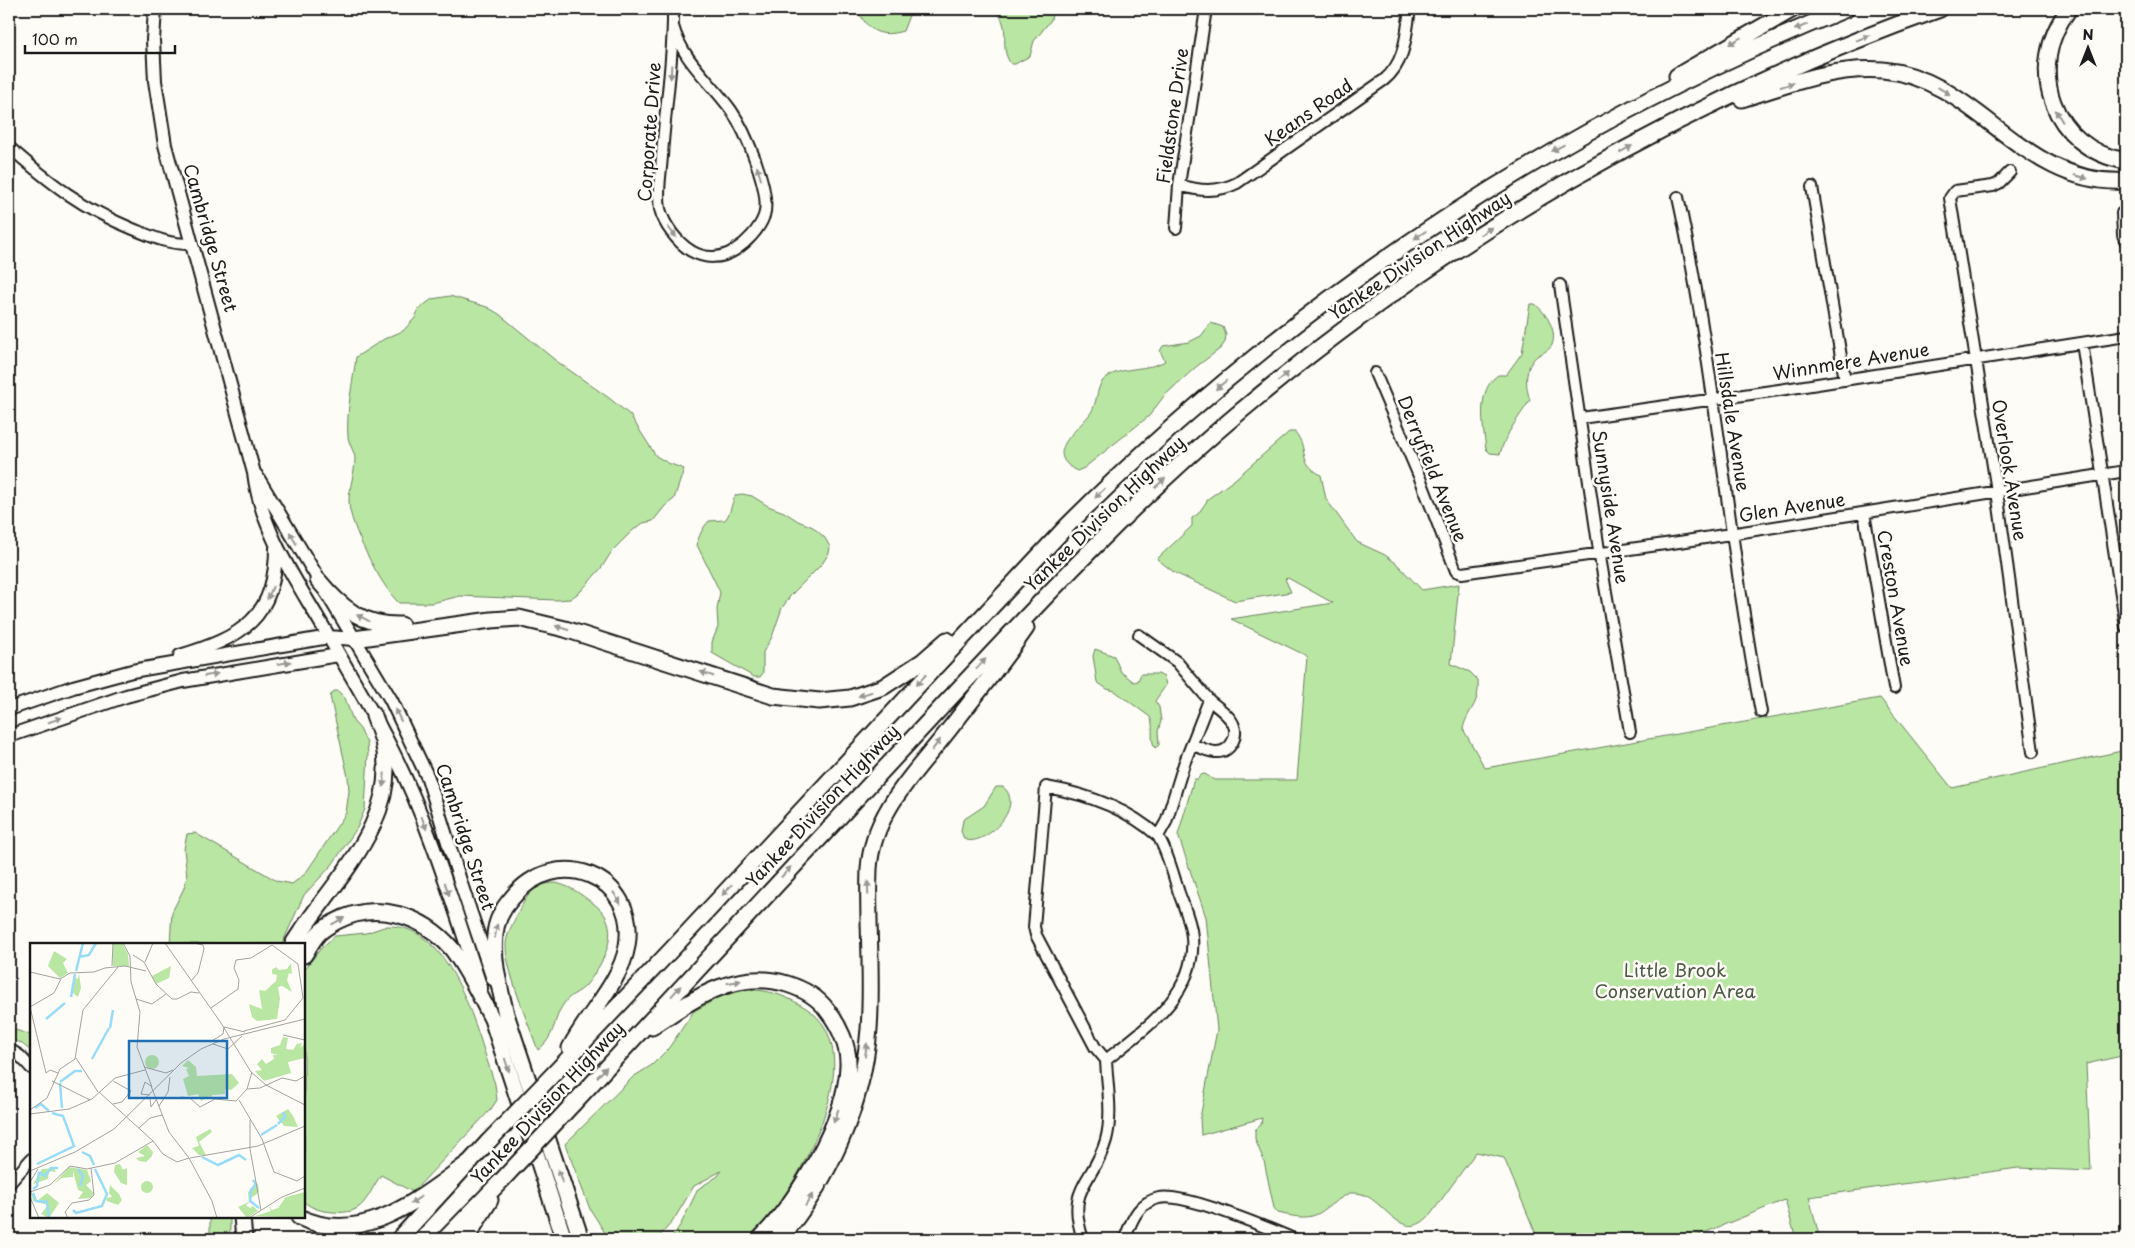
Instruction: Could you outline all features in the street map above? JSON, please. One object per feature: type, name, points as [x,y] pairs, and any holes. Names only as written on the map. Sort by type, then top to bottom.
[{"type":"highway","points":[[1601,125],[1698,62],[1793,9]]},
{"type":"highway","name":"Yankee Division Highway","points":[[399,1239],[1014,581],[1124,469],[1211,393],[1289,329],[1368,270],[1529,165],[1653,97],[1736,56],[1846,9]]},
{"type":"highway","name":"Yankee Division Highway","points":[[445,1239],[1051,591],[1140,501],[1188,457],[1277,382],[1354,321],[1440,261],[1576,176],[1691,115],[1803,63],[1940,9]]},
{"type":"highway","points":[[2069,9],[2057,27],[2048,51],[2047,75],[2051,100],[2066,127],[2080,141],[2104,155],[2126,161]]},
{"type":"highway","points":[[1691,115],[1818,76],[1859,70],[1890,71],[1924,80],[1948,93],[2032,154],[2056,168],[2089,179],[2126,181]]},
{"type":"highway","points":[[318,580],[338,603],[364,620],[376,624],[390,626],[463,624]]},
{"type":"highway","points":[[354,639],[508,618],[533,620],[773,696],[802,700],[836,700],[868,694],[898,679],[923,661],[1014,581]]},
{"type":"highway","points":[[780,1239],[809,1200],[838,1149],[851,1115],[862,1075],[869,1030],[870,1005],[869,868],[870,852],[877,831],[886,813],[904,787],[1009,654],[1051,591]]},
{"type":"highway","points":[[294,943],[355,858],[367,838],[379,810],[386,767],[383,741],[374,716]]},
{"type":"highway","points":[[499,1016],[495,947],[497,924],[507,904],[524,885],[537,876],[549,872],[578,871],[604,883],[614,893],[624,910],[628,927],[627,947],[616,976],[584,1023],[562,1064]]},
{"type":"highway","points":[[305,954],[320,932],[345,917],[358,913],[380,911],[409,918],[433,931],[452,949],[478,990],[499,1016]]},
{"type":"highway","points":[[632,1041],[700,995],[726,984],[742,981],[760,979],[778,981],[793,986],[809,993],[821,1002],[833,1018],[841,1032],[848,1065],[842,1099],[816,1161],[783,1212],[760,1239]]},
{"type":"highway","name":"Cambridge Street","points":[[499,1016],[568,1199],[581,1239]]},
{"type":"highway","name":"Cambridge Street","points":[[499,1016],[564,1239]]},
{"type":"highway","points":[[302,1218],[317,1224],[340,1227],[358,1225],[380,1219],[406,1207],[471,1162]]},
{"type":"highway","points":[[466,1239],[502,1180]]},
{"type":"highway","points":[[568,1199],[591,1239]]},
{"type":"highway","points":[[242,1218],[244,1239]]},
{"type":"main road","name":"Cambridge Street","points":[[155,9],[154,55],[159,115],[170,168],[254,473],[260,507],[276,546],[295,582],[329,637],[396,757],[499,1016]]},
{"type":"main road","name":"Cambridge Street","points":[[254,473],[276,506],[318,580],[391,700],[428,778],[499,1016]]},
{"type":"main road","points":[[132,672],[218,643],[250,623],[262,610],[272,592],[276,571],[276,546]]},
{"type":"main road","points":[[9,709],[82,684],[132,672],[329,637],[354,639]]},
{"type":"main road","points":[[9,736],[126,696],[183,681],[338,655],[354,639]]},
{"type":"street","name":"Corporate Drive","points":[[673,9],[670,83],[665,116],[660,207],[671,231],[686,247],[701,255],[718,257],[730,253],[741,246],[760,225],[765,211],[763,189],[758,168],[738,121],[714,88],[684,53],[673,26]]},
{"type":"street","name":"Fieldstone Drive","points":[[1176,228],[1179,185],[1206,9]]},
{"type":"street","name":"Keans Road","points":[[1179,185],[1213,191],[1236,183],[1384,80],[1395,70],[1402,57],[1410,9]]},
{"type":"street","points":[[9,147],[53,185],[93,210],[167,242],[192,244]]},
{"type":"street","name":"Overlook Avenue","points":[[2010,172],[1993,186],[1956,191],[1951,194],[1950,199],[1997,491],[2033,752]]},
{"type":"street","points":[[1812,187],[1845,380]]},
{"type":"street","name":"Hillsdale Avenue","points":[[1678,197],[1688,244],[1713,399],[1760,712]]},
{"type":"street","points":[[2122,213],[2123,235],[2126,242]]},
{"type":"street","name":"Sunnyside Avenue","points":[[1560,285],[1600,554],[1630,732]]},
{"type":"street","name":"Winnmere Avenue","points":[[1580,418],[1845,380],[2126,336]]},
{"type":"street","points":[[2082,343],[2126,627]]},
{"type":"street","name":"Derryfield Avenue","points":[[1375,373],[1422,483],[1456,570],[1462,573]]},
{"type":"street","name":"Glen Avenue","points":[[1462,573],[1732,534],[2126,472]]},
{"type":"street","name":"Creston Avenue","points":[[1864,513],[1894,688]]},
{"type":"street","points":[[1140,635],[1177,662],[1234,725],[1234,738],[1226,750],[1218,753],[1209,752],[1192,744]]},
{"type":"street","points":[[1158,836],[1166,822],[1192,744],[1210,700]]},
{"type":"street","points":[[1083,1239],[1077,1213],[1080,1192],[1103,1149],[1108,1127],[1106,1060],[1095,1047],[1036,935],[1034,927],[1046,787],[1073,791],[1110,805],[1151,829],[1158,836],[1190,924],[1192,949],[1188,968],[1178,993],[1167,1008],[1152,1023],[1106,1060]]},
{"type":"street","points":[[9,1049],[20,1056],[30,1067]]},
{"type":"street","points":[[9,1184],[30,1160]]},
{"type":"street","points":[[1127,1233],[1133,1217],[1140,1208],[1152,1200],[1167,1197],[1180,1198],[1200,1204],[1294,1239]]},
{"type":"green space","points":[[857,9],[919,9],[910,13],[903,31],[887,34],[875,31],[865,23]]},
{"type":"green space","points":[[994,9],[1053,9],[1051,20],[1034,41],[1030,56],[1015,64],[1011,64],[1005,50],[1003,23]]},
{"type":"green space","points":[[450,296],[487,307],[499,314],[555,360],[630,415],[656,456],[684,469],[674,499],[665,506],[653,521],[643,523],[632,531],[612,551],[602,567],[581,591],[570,599],[460,596],[432,603],[399,603],[375,570],[354,524],[349,501],[355,459],[349,440],[348,427],[356,357],[384,339],[403,331],[415,318],[419,309],[432,299]]},
{"type":"green space","points":[[1530,304],[1535,304],[1539,307],[1550,322],[1553,333],[1552,345],[1548,350],[1537,356],[1530,366],[1527,377],[1527,389],[1530,400],[1509,432],[1500,454],[1490,453],[1486,449],[1483,419],[1486,390],[1498,375],[1506,375],[1522,353]]},
{"type":"green space","points":[[1211,323],[1223,327],[1226,335],[1225,342],[1221,348],[1196,367],[1164,396],[1149,416],[1084,468],[1077,471],[1067,464],[1062,456],[1066,441],[1092,411],[1103,380],[1121,371],[1151,366],[1165,361],[1160,351],[1163,346],[1189,342],[1201,336]]},
{"type":"green space","name":"Little Brook Conservation Area","points":[[1289,432],[1295,432],[1299,438],[1308,465],[1321,475],[1326,499],[1357,542],[1385,555],[1396,563],[1422,590],[1459,584],[1451,664],[1470,672],[1478,680],[1477,696],[1463,729],[1485,768],[1880,698],[1952,788],[2126,750],[2126,1055],[2086,1064],[2091,1171],[2018,1168],[1809,1197],[1820,1239],[1796,1239],[1785,1200],[1689,1239],[1538,1239],[1504,1158],[1476,1152],[1431,1214],[1421,1223],[1412,1226],[1403,1224],[1371,1198],[1358,1193],[1350,1193],[1318,1214],[1311,1216],[1303,1217],[1278,1213],[1274,1208],[1264,1161],[1255,1139],[1255,1130],[1261,1125],[1262,1118],[1201,1135],[1200,1118],[1217,1030],[1206,917],[1178,835],[1194,779],[1198,779],[1200,775],[1205,774],[1214,780],[1297,780],[1307,656],[1231,619],[1333,603],[1288,578],[1285,579],[1291,592],[1235,601],[1175,573],[1157,559],[1192,526],[1192,518],[1198,514],[1209,498],[1234,480]]},
{"type":"green space","points":[[736,495],[752,496],[768,506],[813,527],[825,538],[830,547],[829,553],[822,564],[791,595],[782,608],[772,637],[763,652],[763,673],[760,677],[754,677],[712,653],[712,642],[718,627],[717,609],[720,592],[697,545],[707,523],[709,521],[725,520]]},
{"type":"green space","points":[[1095,649],[1114,656],[1121,672],[1134,682],[1138,681],[1141,674],[1158,674],[1164,677],[1166,685],[1155,701],[1159,707],[1161,721],[1158,731],[1159,745],[1155,748],[1152,740],[1150,717],[1115,691],[1107,689],[1097,682],[1093,656]]},
{"type":"green space","points":[[334,691],[338,691],[345,698],[353,721],[360,729],[367,743],[365,809],[357,828],[332,865],[304,895],[282,943],[170,943],[172,912],[184,888],[187,877],[184,849],[187,834],[195,833],[277,881],[292,884],[305,874],[346,813],[349,791],[348,777],[330,696]]},
{"type":"green space","points":[[996,787],[1003,787],[1009,795],[1010,805],[1000,824],[981,838],[964,839],[961,831],[963,820],[984,806]]},
{"type":"green space","points":[[556,883],[576,891],[594,904],[604,914],[610,932],[609,941],[598,969],[585,987],[566,1001],[549,1038],[538,1050],[513,980],[506,953],[506,943],[511,926],[529,895],[537,887]]},
{"type":"green space","points":[[387,926],[410,930],[430,943],[446,962],[471,1012],[495,1084],[497,1100],[491,1109],[413,1192],[381,1175],[367,1198],[358,1208],[352,1211],[333,1212],[321,1210],[305,1203],[305,969],[322,947],[335,936],[366,933]]},
{"type":"green space","points":[[746,990],[775,993],[801,1005],[822,1022],[832,1045],[834,1072],[829,1100],[807,1157],[793,1182],[769,1217],[747,1239],[671,1239],[681,1224],[698,1189],[718,1176],[721,1171],[694,1186],[673,1221],[657,1239],[609,1239],[590,1209],[565,1144],[633,1077],[652,1065],[668,1049],[694,1011],[718,998]]},
{"type":"green space","points":[[9,1028],[30,1035],[30,1050],[21,1043],[9,1038]]},
{"type":"green space","points":[[210,1218],[230,1218],[230,1239],[210,1239]]}]
